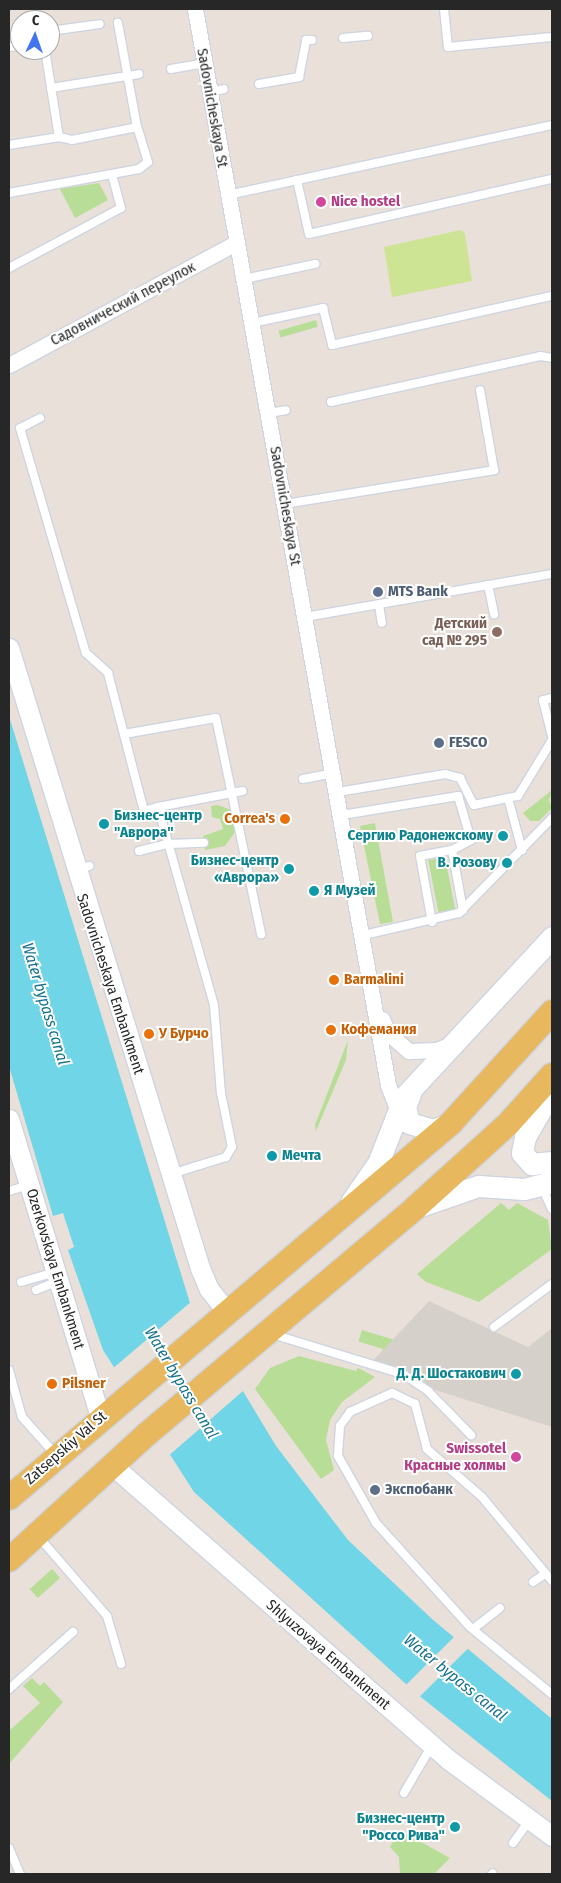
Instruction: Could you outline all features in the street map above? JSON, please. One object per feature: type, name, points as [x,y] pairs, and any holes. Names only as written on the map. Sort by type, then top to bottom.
[{"type":"main road","points":[[333,1223],[378,1163],[397,1109],[552,937]]},
{"type":"main road","name":"Zatsepskiy Val St","points":[[9,1498],[124,1398],[455,1119],[552,1012]]},
{"type":"main road","points":[[546,1174],[526,1161],[522,1153],[519,1126],[552,1075]]},
{"type":"main road","points":[[416,1086],[405,1107],[409,1123],[433,1130],[455,1119]]},
{"type":"main road","points":[[9,1560],[147,1434],[415,1208],[519,1126],[552,1090]]},
{"type":"main road","points":[[415,1208],[478,1186],[546,1174]]},
{"type":"street","name":"Sadovnicheskaya St","points":[[195,9],[204,63],[217,91],[228,195],[364,935],[388,1085],[397,1109]]},
{"type":"street","name":"Садовнический переулок","points":[[9,365],[237,242]]},
{"type":"street","name":"Sadovnicheskaya Embankment","points":[[9,648],[82,868],[171,1174],[204,1280],[227,1312]]},
{"type":"street","name":"Sadovnicheskaya St","points":[[376,1003],[388,1033],[409,1051],[437,1050],[458,1040]]},
{"type":"street","name":"Ozerkovskaya Embankment","points":[[9,1119],[101,1418]]},
{"type":"street","name":"Shlyuzovaya Embankment","points":[[112,1465],[449,1760],[552,1836]]},
{"type":"lane","points":[[444,9],[448,48],[552,37]]},
{"type":"lane","points":[[60,30],[100,24]]},
{"type":"lane","points":[[9,193],[139,169],[148,162],[136,127],[118,24]]},
{"type":"lane","points":[[343,38],[368,36]]},
{"type":"lane","points":[[259,84],[299,77],[306,40],[312,40]]},
{"type":"lane","points":[[47,60],[59,137]]},
{"type":"lane","points":[[171,69],[204,63]]},
{"type":"lane","points":[[51,88],[139,74]]},
{"type":"lane","points":[[228,195],[552,125]]},
{"type":"lane","points":[[9,146],[59,137],[72,140],[136,127]]},
{"type":"lane","points":[[9,268],[121,208],[112,174]]},
{"type":"lane","points":[[296,180],[308,234],[552,179]]},
{"type":"lane","points":[[244,279],[315,264]]},
{"type":"lane","points":[[252,323],[323,308],[332,345],[552,296]]},
{"type":"lane","points":[[331,402],[540,356],[552,358]]},
{"type":"lane","points":[[285,504],[494,470],[480,390]]},
{"type":"lane","points":[[268,413],[286,410]]},
{"type":"lane","points":[[40,418],[20,428],[86,653],[108,673],[144,811],[243,790]]},
{"type":"lane","points":[[305,617],[552,574]]},
{"type":"lane","points":[[488,585],[494,614]]},
{"type":"lane","points":[[379,604],[382,623]]},
{"type":"lane","points":[[552,698],[543,700],[552,735]]},
{"type":"lane","points":[[124,734],[216,718],[234,792],[261,934]]},
{"type":"lane","points":[[338,792],[445,774],[460,778],[474,806],[518,796],[552,740]]},
{"type":"lane","points":[[303,779],[334,773]]},
{"type":"lane","points":[[342,815],[458,796],[471,840],[452,850],[420,856],[432,922]]},
{"type":"lane","points":[[508,798],[522,850]]},
{"type":"lane","points":[[158,807],[196,954],[206,968],[232,1148],[226,1158],[171,1174]]},
{"type":"lane","points":[[364,935],[432,922],[463,910],[552,818]]},
{"type":"lane","points":[[138,851],[168,844],[204,844]]},
{"type":"lane","points":[[452,850],[463,910]]},
{"type":"lane","points":[[546,1174],[552,1209]]},
{"type":"lane","points":[[9,1191],[29,1184]]},
{"type":"lane","points":[[21,1282],[57,1276]]},
{"type":"lane","points":[[36,1290],[57,1276]]},
{"type":"lane","points":[[494,1327],[552,1284]]},
{"type":"lane","points":[[268,1332],[403,1374],[428,1391],[471,1435]]},
{"type":"lane","points":[[9,1370],[22,1417],[57,1456]]},
{"type":"lane","points":[[552,1581],[482,1497],[427,1449],[415,1404],[392,1393],[355,1408],[340,1426],[337,1440],[346,1473],[376,1523],[473,1629],[552,1694]]},
{"type":"lane","points":[[36,1535],[107,1616],[121,1664]]},
{"type":"lane","points":[[533,1582],[545,1574]]},
{"type":"lane","points":[[473,1629],[500,1608]]},
{"type":"lane","points":[[9,1689],[73,1632]]},
{"type":"lane","points":[[404,1793],[432,1744]]},
{"type":"lane","points":[[513,1843],[529,1820]]},
{"type":"lane","points":[[9,1848],[20,1874]]},
{"type":"green space","points":[[99,183],[108,200],[75,218],[60,189]]},
{"type":"green space","points":[[461,230],[465,234],[472,281],[392,297],[384,247]]},
{"type":"green space","points":[[316,320],[318,327],[280,337],[279,331]]},
{"type":"green space","points":[[552,790],[549,800],[552,808],[539,821],[530,821],[523,813]]},
{"type":"green space","points":[[218,805],[231,810],[237,829],[225,846],[205,850],[203,836],[223,829],[220,819],[212,817],[211,806]]},
{"type":"green space","points":[[375,823],[393,922],[380,924],[360,826]]},
{"type":"green space","points":[[445,857],[455,909],[438,912],[428,860]]},
{"type":"green space","points":[[348,1040],[346,1060],[316,1131],[315,1125]]},
{"type":"green space","points":[[501,1203],[509,1210],[517,1203],[548,1220],[552,1249],[479,1302],[426,1282],[417,1274]]},
{"type":"green space","points":[[362,1330],[447,1356],[444,1367],[358,1341]]},
{"type":"green space","points":[[299,1356],[356,1371],[358,1368],[375,1377],[342,1402],[330,1420],[326,1440],[334,1470],[321,1479],[255,1389],[270,1368]]},
{"type":"green space","points":[[52,1569],[60,1578],[38,1598],[30,1589]]},
{"type":"green space","points":[[32,1678],[40,1686],[44,1682],[63,1702],[9,1764],[9,1731],[40,1703],[23,1686]]},
{"type":"green space","points":[[399,1830],[450,1858],[434,1874],[400,1874],[399,1857],[390,1847]]},
{"type":"shaded area","points":[[429,1301],[528,1347],[552,1328],[552,1427],[366,1368]]},
{"type":"water","name":"Water bypass canal","points":[[9,716],[190,1303],[276,1446],[348,1540],[432,1619],[552,1719],[552,1801],[417,1694],[194,1492],[103,1350],[68,1250],[74,1247],[63,1213],[53,1216],[9,1066]]},
{"type":"pier","points":[[192,1301],[243,1391],[166,1458],[111,1370]]},
{"type":"pier","points":[[456,1635],[469,1648],[416,1700],[404,1687]]},
{"type":"place","name":"Nice hostel","points":[[321,202]]},
{"type":"place","name":"MTS Bank","points":[[378,592]]},
{"type":"place","name":"Детский сад № 295","points":[[497,632]]},
{"type":"place","name":"FESCO","points":[[439,743]]},
{"type":"place","name":"Correa's","points":[[285,819]]},
{"type":"place","name":"Бизнес-центр \"Аврора\"","points":[[104,824]]},
{"type":"place","name":"Сергию Радонежскому","points":[[503,836]]},
{"type":"place","name":"В. Розову","points":[[507,863]]},
{"type":"place","name":"Бизнес-центр «Аврора»","points":[[289,869]]},
{"type":"place","name":"Я Музей","points":[[314,891]]},
{"type":"place","name":"Barmalini","points":[[334,980]]},
{"type":"place","name":"Кофемания","points":[[331,1030]]},
{"type":"place","name":"У Бурчо","points":[[149,1034]]},
{"type":"place","name":"Мечта","points":[[272,1156]]},
{"type":"place","name":"Д. Д. Шостакович","points":[[516,1374]]},
{"type":"place","name":"Pilsner","points":[[52,1384]]},
{"type":"place","name":"Swissotel Красные холмы","points":[[516,1457]]},
{"type":"place","name":"Экспобанк","points":[[375,1490]]},
{"type":"place","name":"Бизнес-центр \"Россо Рива\"","points":[[455,1827]]}]
